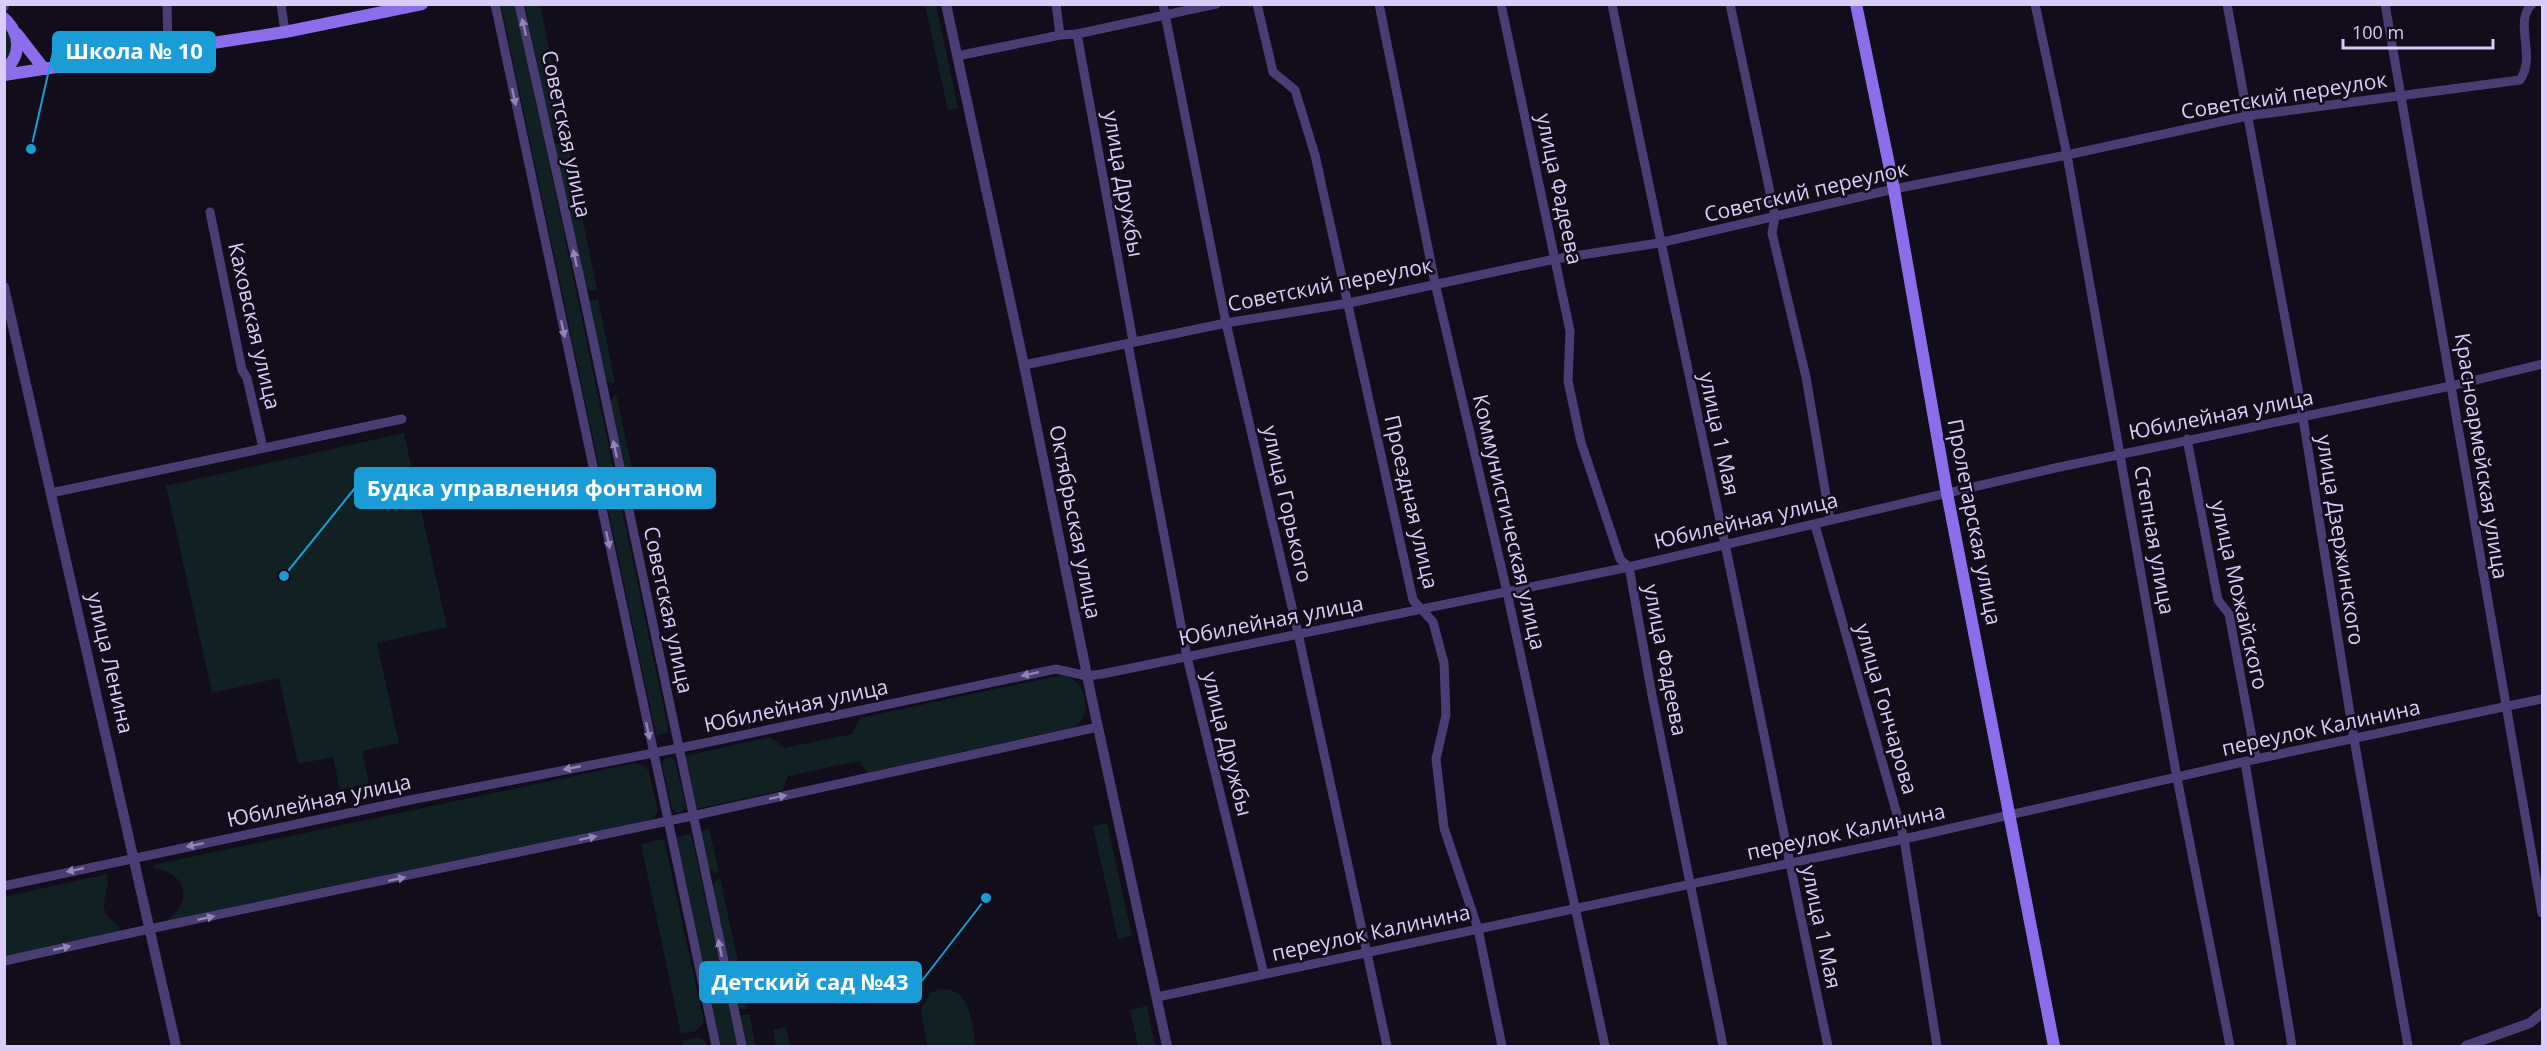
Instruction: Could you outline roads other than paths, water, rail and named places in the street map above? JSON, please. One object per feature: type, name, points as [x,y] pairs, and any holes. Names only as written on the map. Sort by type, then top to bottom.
[{"type":"main road","points":[[4,73],[168,51],[285,32],[422,4]]},
{"type":"main road","name":"Пролетарская улица","points":[[1856,4],[1894,189],[1947,493],[2054,1047]]},
{"type":"main road","points":[[4,18],[44,69]]},
{"type":"main road","points":[[4,73],[11,65],[17,51],[16,33]]},
{"type":"street","points":[[167,4],[168,51]]},
{"type":"street","points":[[281,4],[285,32]]},
{"type":"street","name":"Советская улица","points":[[495,4],[716,1047]]},
{"type":"street","name":"Советская улица","points":[[519,4],[742,1047]]},
{"type":"street","name":"Октябрьская улица","points":[[946,4],[1167,1047]]},
{"type":"street","points":[[1056,4],[1060,35]]},
{"type":"street","name":"улица Горького","points":[[1162,4],[1226,323],[1299,633],[1387,1047]]},
{"type":"street","points":[[957,56],[1060,35],[1077,34],[1216,4]]},
{"type":"street","name":"Проездная улица","points":[[1257,4],[1273,72],[1295,90],[1315,155],[1413,600],[1433,622],[1444,663],[1446,715],[1436,759],[1444,828],[1478,929],[1502,1047]]},
{"type":"street","name":"Коммунистическая улица","points":[[1379,4],[1435,284],[1507,592],[1605,1047]]},
{"type":"street","name":"улица Фадеева","points":[[1501,4],[1570,331],[1568,381],[1581,442],[1620,559],[1629,567],[1652,695],[1723,1047]]},
{"type":"street","name":"улица 1 Мая","points":[[1612,4],[1659,243],[1725,545],[1788,863],[1828,1047]]},
{"type":"street","points":[[1730,4],[1775,216],[1772,233],[1806,377],[1830,519]]},
{"type":"street","name":"Степная улица","points":[[2035,4],[2067,156],[2177,778],[2230,1047]]},
{"type":"street","name":"улица Дзержинского","points":[[2227,4],[2302,417],[2354,739],[2408,1047]]},
{"type":"street","name":"Красноармейская улица","points":[[2385,4],[2542,913]]},
{"type":"street","name":"Советский переулок","points":[[1024,365],[1226,323],[1349,303],[1555,259],[1659,243],[1894,189],[2067,156],[2247,116],[2520,80],[2527,71],[2528,55],[2524,23],[2528,8],[2532,4]]},
{"type":"street","name":"улица Дружбы","points":[[1077,34],[1187,657],[1264,974]]},
{"type":"street","name":"Каховская улица","points":[[210,212],[242,370],[247,378],[263,448]]},
{"type":"street","name":"улица Ленина","points":[[4,287],[176,1047]]},
{"type":"street","name":"Юбилейная улица","points":[[4,886],[410,800],[678,748],[1056,669],[1087,676],[1423,610],[1629,567],[2121,453],[2451,386],[2542,364]]},
{"type":"street","points":[[51,493],[402,418]]},
{"type":"street","name":"улица Можайского","points":[[2187,439],[2218,600],[2229,614],[2256,759]]},
{"type":"street","name":"улица Гончарова","points":[[1815,525],[1904,839],[1937,1047]]},
{"type":"street","name":"переулок Калинина","points":[[1157,997],[1904,839],[2256,759],[2542,699]]},
{"type":"street","points":[[4,961],[669,821],[1098,727]]},
{"type":"street","points":[[2245,762],[2292,1047]]},
{"type":"street","points":[[2466,1047],[2530,1023],[2542,1013]]},
{"type":"place","name":"Школа № 10","points":[[31,149]]},
{"type":"place","name":"Будка управления фонтаном","points":[[284,576]]},
{"type":"place","name":"Детский сад №43","points":[[986,898]]}]
